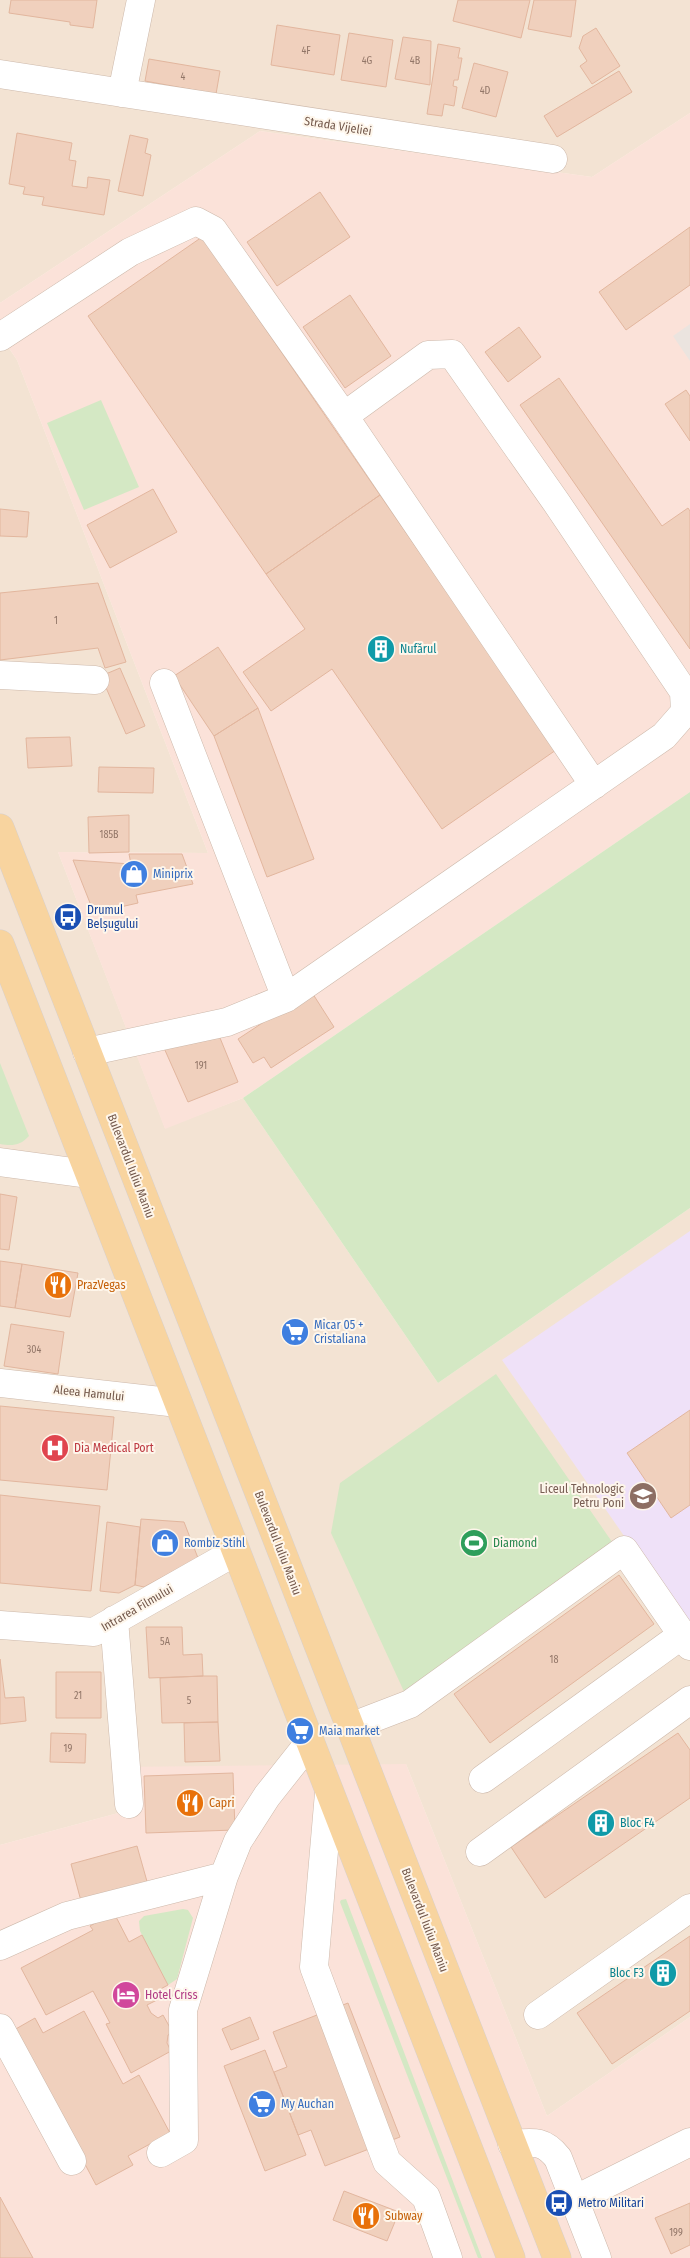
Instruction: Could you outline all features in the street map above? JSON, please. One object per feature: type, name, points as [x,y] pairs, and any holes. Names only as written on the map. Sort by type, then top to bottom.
[{"type":"main road","name":"Bulevardul Iuliu Maniu","points":[[0,828],[558,2258]]},
{"type":"main road","points":[[0,944],[511,2258]]},
{"type":"main road","points":[[47,1067],[87,1052]]},
{"type":"main road","points":[[310,1743],[350,1727]]},
{"type":"street","points":[[122,93],[141,0]]},
{"type":"street","name":"Strada Vijeliei","points":[[0,74],[553,159]]},
{"type":"street","points":[[0,337],[130,252],[196,221],[213,230],[344,416],[594,785]]},
{"type":"street","points":[[87,1052],[227,1022],[286,998],[664,736],[685,712],[684,692],[556,502],[452,354],[428,355],[344,416]]},
{"type":"street","points":[[0,675],[95,680]]},
{"type":"street","points":[[164,683],[286,998]]},
{"type":"street","points":[[0,1162],[88,1174]]},
{"type":"street","name":"Aleea Hamului","points":[[0,1383],[178,1403]]},
{"type":"street","points":[[350,1727],[410,1704],[624,1550],[686,1640],[483,1779]]},
{"type":"street","name":"Intrarea Filmului","points":[[0,1625],[94,1632],[235,1552]]},
{"type":"street","points":[[114,1620],[129,1804]]},
{"type":"street","points":[[480,1852],[690,1700]]},
{"type":"street","points":[[161,2153],[184,2140],[183,2010],[224,1876],[243,1833],[268,1796],[310,1743]]},
{"type":"street","points":[[329,1793],[314,1967],[386,2162],[426,2197],[448,2258]]},
{"type":"street","points":[[0,1946],[67,1916],[224,1876]]},
{"type":"street","points":[[538,2016],[690,1908]]},
{"type":"street","points":[[0,2028],[72,2161]]},
{"type":"street","points":[[512,2144],[533,2142],[542,2144],[552,2150],[558,2158],[597,2258]]},
{"type":"street","points":[[574,2200],[690,2142]]},
{"type":"shaded area","points":[[0,0],[690,0],[690,113],[592,177],[260,131],[0,303]]},
{"type":"shaded area","points":[[690,113],[690,792],[243,1098],[165,1129],[58,852],[208,853],[17,360],[0,335],[0,303],[260,131],[592,177]]},
{"type":"shaded area","points":[[690,324],[690,361],[673,336]]},
{"type":"shaded area","points":[[0,335],[17,360],[208,853],[58,852],[165,1128],[243,1098],[438,1383],[690,1208],[690,2017],[547,2116],[406,1764],[122,1812],[0,1845]]},
{"type":"shaded area","name":"Liceul Tehnologic Petru Poni","points":[[690,1231],[690,1631],[502,1360]]},
{"type":"shaded area","points":[[406,1764],[547,2116],[690,2017],[690,2258],[0,2258],[0,1845],[122,1812],[118,1767]]},
{"type":"green space","points":[[101,400],[139,487],[84,510],[47,423]]},
{"type":"green space","points":[[690,792],[690,1208],[438,1383],[243,1098]]},
{"type":"green space","points":[[0,1063],[29,1136],[16,1144],[0,1144]]},
{"type":"green space","name":"Diamond","points":[[496,1374],[619,1552],[407,1698],[331,1533],[340,1483]]},
{"type":"green space","points":[[346,1899],[482,2258],[478,2258],[340,1902]]},
{"type":"green space","points":[[183,1909],[188,1910],[193,1918],[177,1979],[168,1985],[140,1931],[139,1921],[144,1916]]},
{"type":"building","points":[[11,0],[97,0],[93,28],[70,25],[70,22],[9,13]]},
{"type":"building","points":[[458,0],[530,0],[521,38],[453,21]]},
{"type":"building","points":[[534,0],[576,0],[571,37],[528,29]]},
{"type":"building","points":[[277,25],[340,35],[334,75],[271,65]]},
{"type":"building","points":[[596,28],[620,66],[592,84],[580,66],[587,61],[579,48],[583,36]]},
{"type":"building","points":[[349,33],[393,40],[386,87],[341,80]]},
{"type":"building","points":[[403,37],[431,41],[430,85],[395,79]]},
{"type":"building","points":[[438,44],[460,48],[458,58],[462,58],[458,80],[454,80],[453,86],[457,87],[454,106],[444,104],[442,116],[427,114]]},
{"type":"building","points":[[149,59],[220,71],[216,94],[145,81]]},
{"type":"building","points":[[474,63],[508,72],[496,117],[462,108]]},
{"type":"building","points":[[619,71],[632,92],[557,137],[544,116]]},
{"type":"building","points":[[17,133],[72,143],[69,160],[76,161],[72,186],[87,188],[88,177],[110,180],[104,215],[42,205],[44,197],[23,194],[25,187],[9,184]]},
{"type":"building","points":[[130,135],[148,139],[145,153],[151,155],[143,196],[118,191]]},
{"type":"building","points":[[320,192],[350,237],[277,286],[247,242]]},
{"type":"building","points":[[690,227],[690,285],[626,330],[599,292]]},
{"type":"building","points":[[202,237],[380,495],[266,574],[88,316]]},
{"type":"building","points":[[350,295],[391,356],[345,388],[303,327]]},
{"type":"building","points":[[519,327],[541,357],[508,382],[485,352]]},
{"type":"building","points":[[559,378],[662,526],[688,508],[690,511],[690,649],[520,405]]},
{"type":"building","points":[[686,390],[690,396],[690,441],[665,404]]},
{"type":"building","points":[[153,489],[177,532],[110,568],[87,525]]},
{"type":"building","name":"Nufărul","points":[[380,495],[556,750],[442,829],[332,669],[271,711],[243,672],[305,629],[266,574]]},
{"type":"building","points":[[0,509],[29,512],[27,537],[0,536]]},
{"type":"building","points":[[98,583],[126,662],[105,668],[98,648],[0,660],[0,593]]},
{"type":"building","points":[[218,647],[258,708],[214,736],[174,676]]},
{"type":"building","points":[[120,668],[145,726],[126,734],[101,676]]},
{"type":"building","points":[[258,708],[314,859],[267,877],[214,736]]},
{"type":"building","points":[[70,737],[72,766],[28,768],[26,738]]},
{"type":"building","points":[[99,767],[154,768],[153,793],[98,792]]},
{"type":"building","points":[[129,815],[129,852],[89,853],[88,817]]},
{"type":"building","name":"Miniprix","points":[[129,854],[182,854],[193,884],[136,895],[138,903],[94,913],[73,860],[131,864]]},
{"type":"building","points":[[311,991],[334,1027],[271,1068],[264,1057],[253,1063],[238,1039]]},
{"type":"building","points":[[218,1033],[238,1082],[188,1102],[164,1048]]},
{"type":"building","points":[[0,1194],[17,1197],[9,1250],[0,1249]]},
{"type":"building","points":[[0,1261],[22,1264],[15,1308],[0,1306]]},
{"type":"building","points":[[22,1264],[78,1273],[70,1317],[15,1308]]},
{"type":"building","points":[[11,1324],[64,1332],[58,1374],[4,1366]]},
{"type":"building","name":"Dia Medical Port","points":[[0,1406],[114,1417],[107,1490],[0,1480]]},
{"type":"building","points":[[690,1410],[690,1505],[671,1518],[627,1453]]},
{"type":"building","points":[[0,1495],[100,1506],[91,1591],[0,1583]]},
{"type":"building","name":"Rombiz Stihl","points":[[141,1519],[184,1522],[198,1558],[144,1587],[135,1585]]},
{"type":"building","points":[[107,1522],[140,1527],[135,1585],[119,1593],[100,1591]]},
{"type":"building","points":[[619,1575],[654,1624],[490,1743],[454,1694]]},
{"type":"building","points":[[146,1627],[182,1627],[183,1655],[202,1654],[203,1676],[149,1678]]},
{"type":"building","points":[[0,1659],[5,1698],[24,1697],[26,1721],[0,1724]]},
{"type":"building","points":[[56,1672],[101,1672],[101,1718],[56,1718]]},
{"type":"building","points":[[217,1676],[218,1722],[162,1723],[160,1678]]},
{"type":"building","points":[[218,1722],[220,1761],[185,1762],[184,1723]]},
{"type":"building","points":[[51,1733],[86,1734],[85,1763],[50,1762]]},
{"type":"building","name":"Bloc F4","points":[[678,1733],[690,1750],[690,1798],[545,1898],[511,1847]]},
{"type":"building","name":"Capri","points":[[233,1773],[235,1830],[146,1833],[144,1776]]},
{"type":"building","points":[[137,1846],[148,1885],[81,1901],[71,1864]]},
{"type":"building","name":"Hotel Criss","points":[[114,1913],[129,1942],[142,1935],[168,1985],[155,1992],[159,1999],[147,2005],[151,2013],[158,2018],[163,2015],[173,2033],[168,2035],[167,2043],[171,2051],[131,2073],[106,2024],[110,2023],[93,1991],[46,2015],[21,1968],[93,1930],[90,1926]]},
{"type":"building","name":"Bloc F3","points":[[690,1936],[690,2011],[612,2064],[577,2013]]},
{"type":"building","points":[[348,2003],[400,2137],[325,2166],[311,2130],[298,2135],[274,2072],[287,2067],[273,2032]]},
{"type":"building","points":[[84,2011],[123,2084],[139,2075],[170,2133],[128,2156],[133,2165],[96,2185],[14,2030],[35,2018],[43,2033]]},
{"type":"building","points":[[250,2017],[259,2039],[231,2050],[222,2029]]},
{"type":"building","name":"My Auchan","points":[[265,2050],[306,2155],[265,2171],[224,2066]]},
{"type":"building","name":"Subway","points":[[344,2191],[399,2212],[387,2241],[333,2220]]},
{"type":"building","points":[[0,2197],[33,2258],[0,2258]]},
{"type":"building","points":[[690,2203],[690,2245],[671,2254],[655,2218]]},
{"type":"place","name":"Nufărul","points":[[381,649]]},
{"type":"place","name":"Miniprix","points":[[134,874]]},
{"type":"place","name":"Drumul Belșugului","points":[[68,917]]},
{"type":"place","name":"PrazVegas","points":[[58,1285]]},
{"type":"place","name":"Micar 05 + Cristaliana","points":[[295,1332]]},
{"type":"place","name":"Dia Medical Port","points":[[55,1448]]},
{"type":"place","name":"Liceul Tehnologic Petru Poni","points":[[643,1496]]},
{"type":"place","name":"Rombiz Stihl","points":[[165,1543]]},
{"type":"place","name":"Diamond","points":[[474,1543]]},
{"type":"place","name":"Maia market","points":[[300,1731]]},
{"type":"place","name":"Capri","points":[[190,1803]]},
{"type":"place","name":"Bloc F4","points":[[601,1823]]},
{"type":"place","name":"Bloc F3","points":[[663,1973]]},
{"type":"place","name":"Hotel Criss","points":[[126,1995]]},
{"type":"place","name":"My Auchan","points":[[262,2104]]},
{"type":"place","name":"Metro Militari","points":[[559,2203]]},
{"type":"place","name":"Subway","points":[[366,2216]]}]
